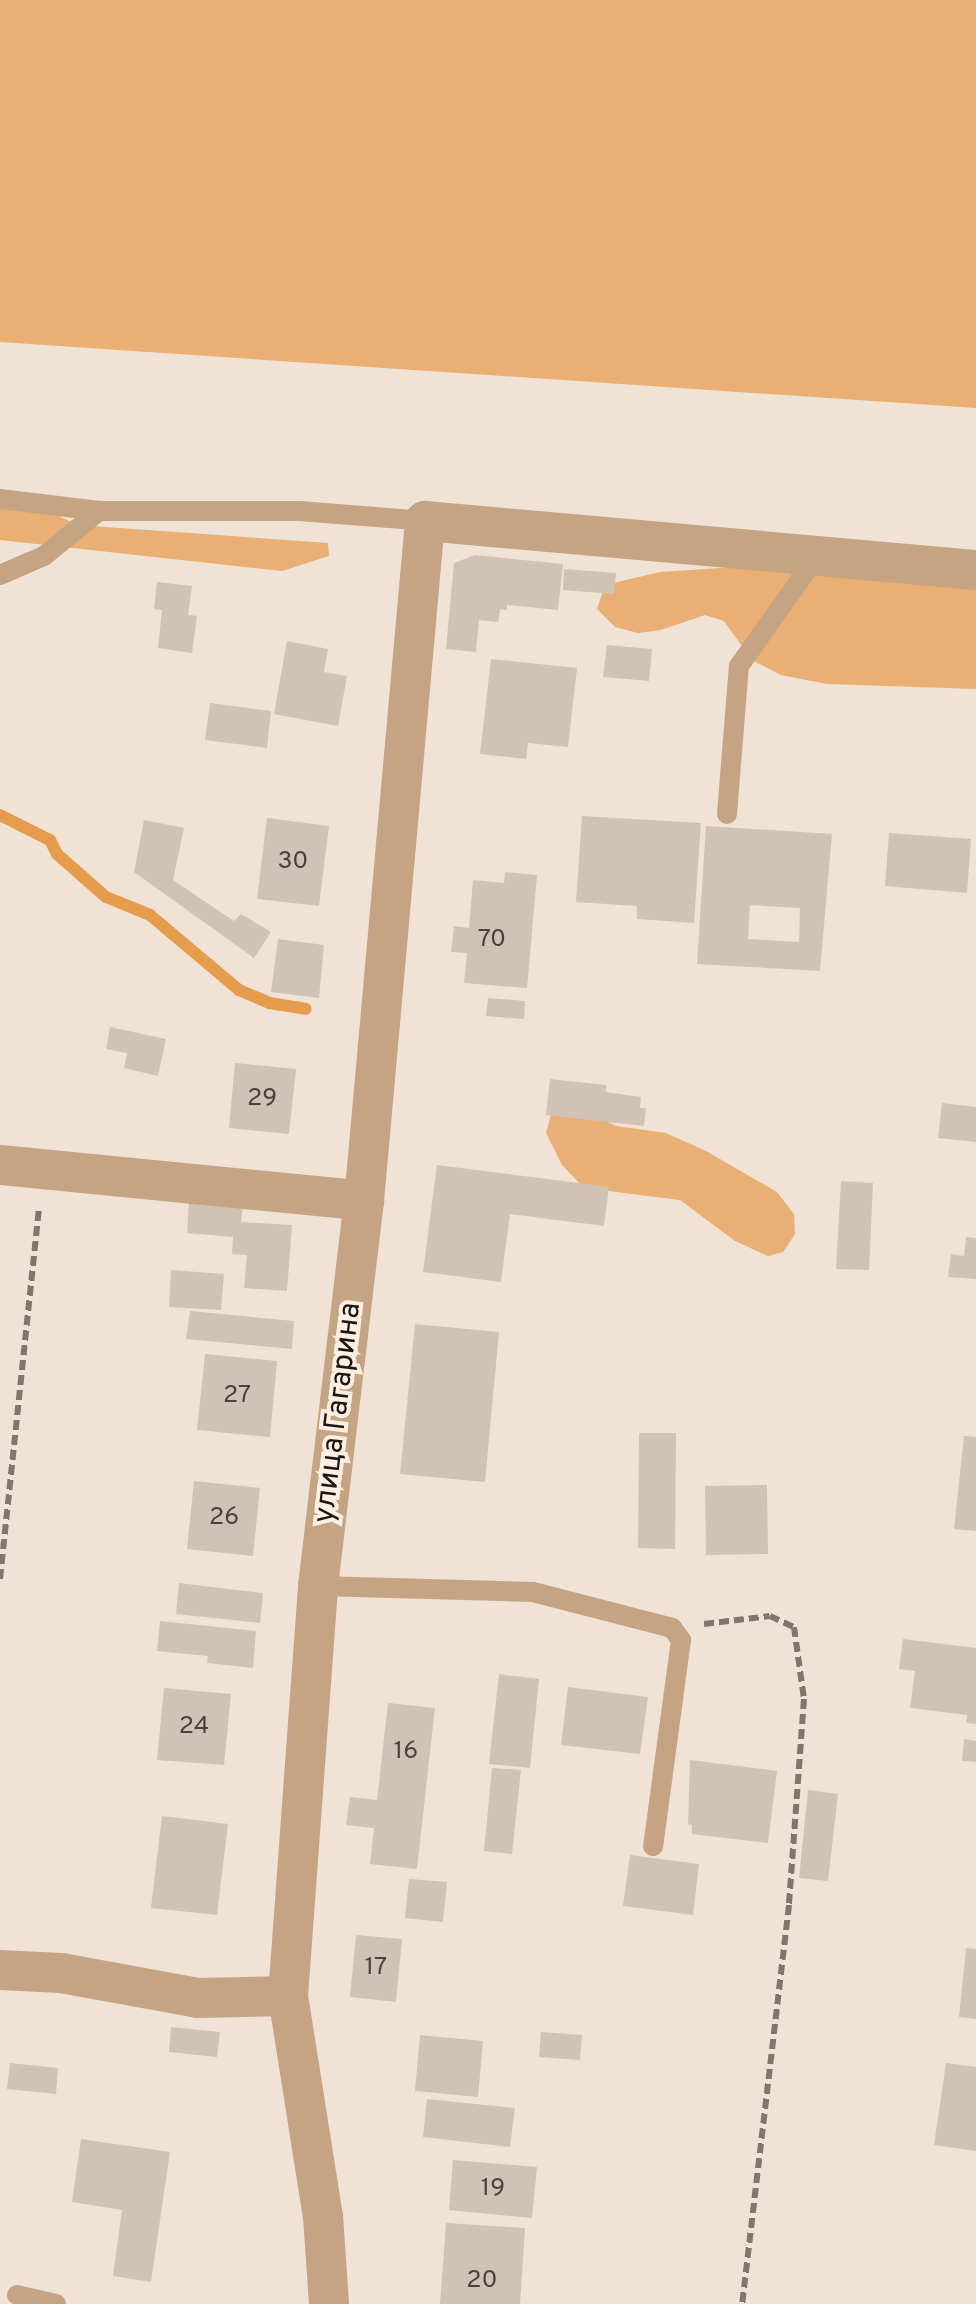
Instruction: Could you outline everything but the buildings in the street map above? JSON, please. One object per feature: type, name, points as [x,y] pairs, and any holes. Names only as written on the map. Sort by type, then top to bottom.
[{"type":"street","points":[[424,521],[976,570]]},
{"type":"street","name":"улица Гагарина","points":[[329,2304],[323,2217],[288,1996],[318,1586],[364,1201],[424,521]]},
{"type":"street","points":[[0,1164],[364,1201]]},
{"type":"street","points":[[0,1970],[62,1973],[198,1998],[288,1996]]},
{"type":"lane","points":[[0,499],[100,511],[299,511],[424,521]]},
{"type":"lane","points":[[0,575],[44,556],[100,511]]},
{"type":"lane","points":[[727,814],[740,666],[817,556]]},
{"type":"lane","points":[[318,1586],[533,1592],[672,1628],[681,1640],[653,1846]]},
{"type":"lane","points":[[17,2295],[56,2304]]},
{"type":"path","points":[[0,1579],[43,1168]]},
{"type":"path","points":[[672,1628],[770,1616],[794,1628],[804,1699],[789,1905],[749,2211],[742,2304]]},
{"type":"shaded area","points":[[0,0],[976,0],[976,408],[0,342]]},
{"type":"shaded area","points":[[0,489],[78,525],[328,543],[329,556],[282,571],[0,540]]},
{"type":"shaded area","points":[[751,566],[976,581],[976,689],[827,684],[781,675],[752,660],[724,621],[705,615],[661,630],[638,633],[615,627],[597,609],[605,585],[660,572]]},
{"type":"shaded area","points":[[551,1115],[598,1117],[616,1126],[666,1133],[706,1151],[777,1192],[794,1214],[795,1234],[783,1252],[768,1256],[735,1241],[680,1200],[584,1188],[562,1165],[546,1133]]},
{"type":"waterway","points":[[0,815],[50,840],[57,854],[106,897],[150,915],[239,990],[269,1003],[306,1009]]}]
